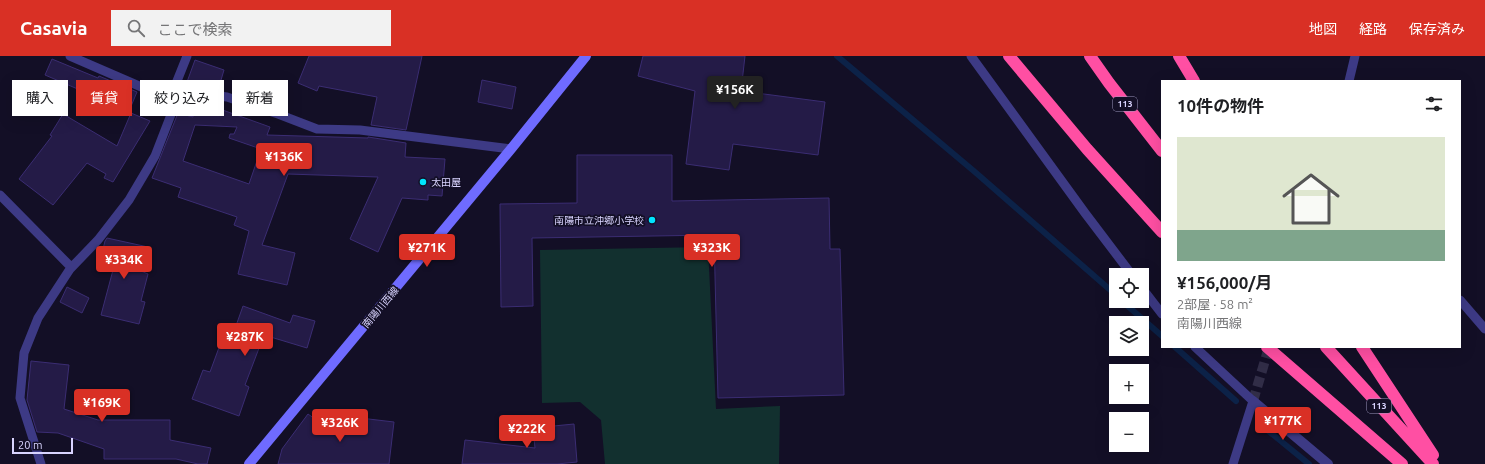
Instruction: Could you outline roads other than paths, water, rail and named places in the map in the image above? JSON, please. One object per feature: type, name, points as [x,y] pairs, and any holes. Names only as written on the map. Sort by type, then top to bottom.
[{"type":"highway","points":[[1009,56],[1088,149],[1161,231]]},
{"type":"highway","name":"113","points":[[1090,56],[1161,150]]},
{"type":"highway","points":[[1179,56],[1193,80]]},
{"type":"highway","points":[[1268,348],[1402,464]]},
{"type":"highway","name":"113","points":[[1327,348],[1434,464]]},
{"type":"highway","points":[[1363,348],[1439,464]]},
{"type":"main road","name":"南陽川西線","points":[[249,464],[510,150],[586,56]]},
{"type":"street","points":[[1253,401],[1328,464]]},
{"type":"lane","points":[[70,56],[140,83]]},
{"type":"lane","points":[[178,80],[187,56]]},
{"type":"lane","points":[[971,56],[1127,268]]},
{"type":"lane","points":[[1348,80],[1355,56]]},
{"type":"lane","points":[[224,97],[278,114],[317,129],[360,130],[510,150]]},
{"type":"lane","points":[[41,464],[20,398],[24,353],[38,318],[71,267],[98,240],[129,200],[155,156],[170,116]]},
{"type":"lane","points":[[0,195],[71,267]]},
{"type":"lane","points":[[1149,297],[1161,313]]},
{"type":"lane","points":[[1461,301],[1485,329]]},
{"type":"lane","points":[[1196,348],[1253,401],[1233,464]]},
{"type":"waterway","points":[[837,56],[975,172],[1109,289]]},
{"type":"waterway","points":[[1130,308],[1161,335]]},
{"type":"waterway","points":[[1176,348],[1236,401]]},
{"type":"waterway","points":[[1266,429],[1309,464]]},
{"type":"tunnel","points":[[1253,401],[1269,348]]},
{"type":"place","name":"太田屋","points":[[423,182]]},
{"type":"place","name":"南陽市立沖郷小学校","points":[[652,220]]}]
